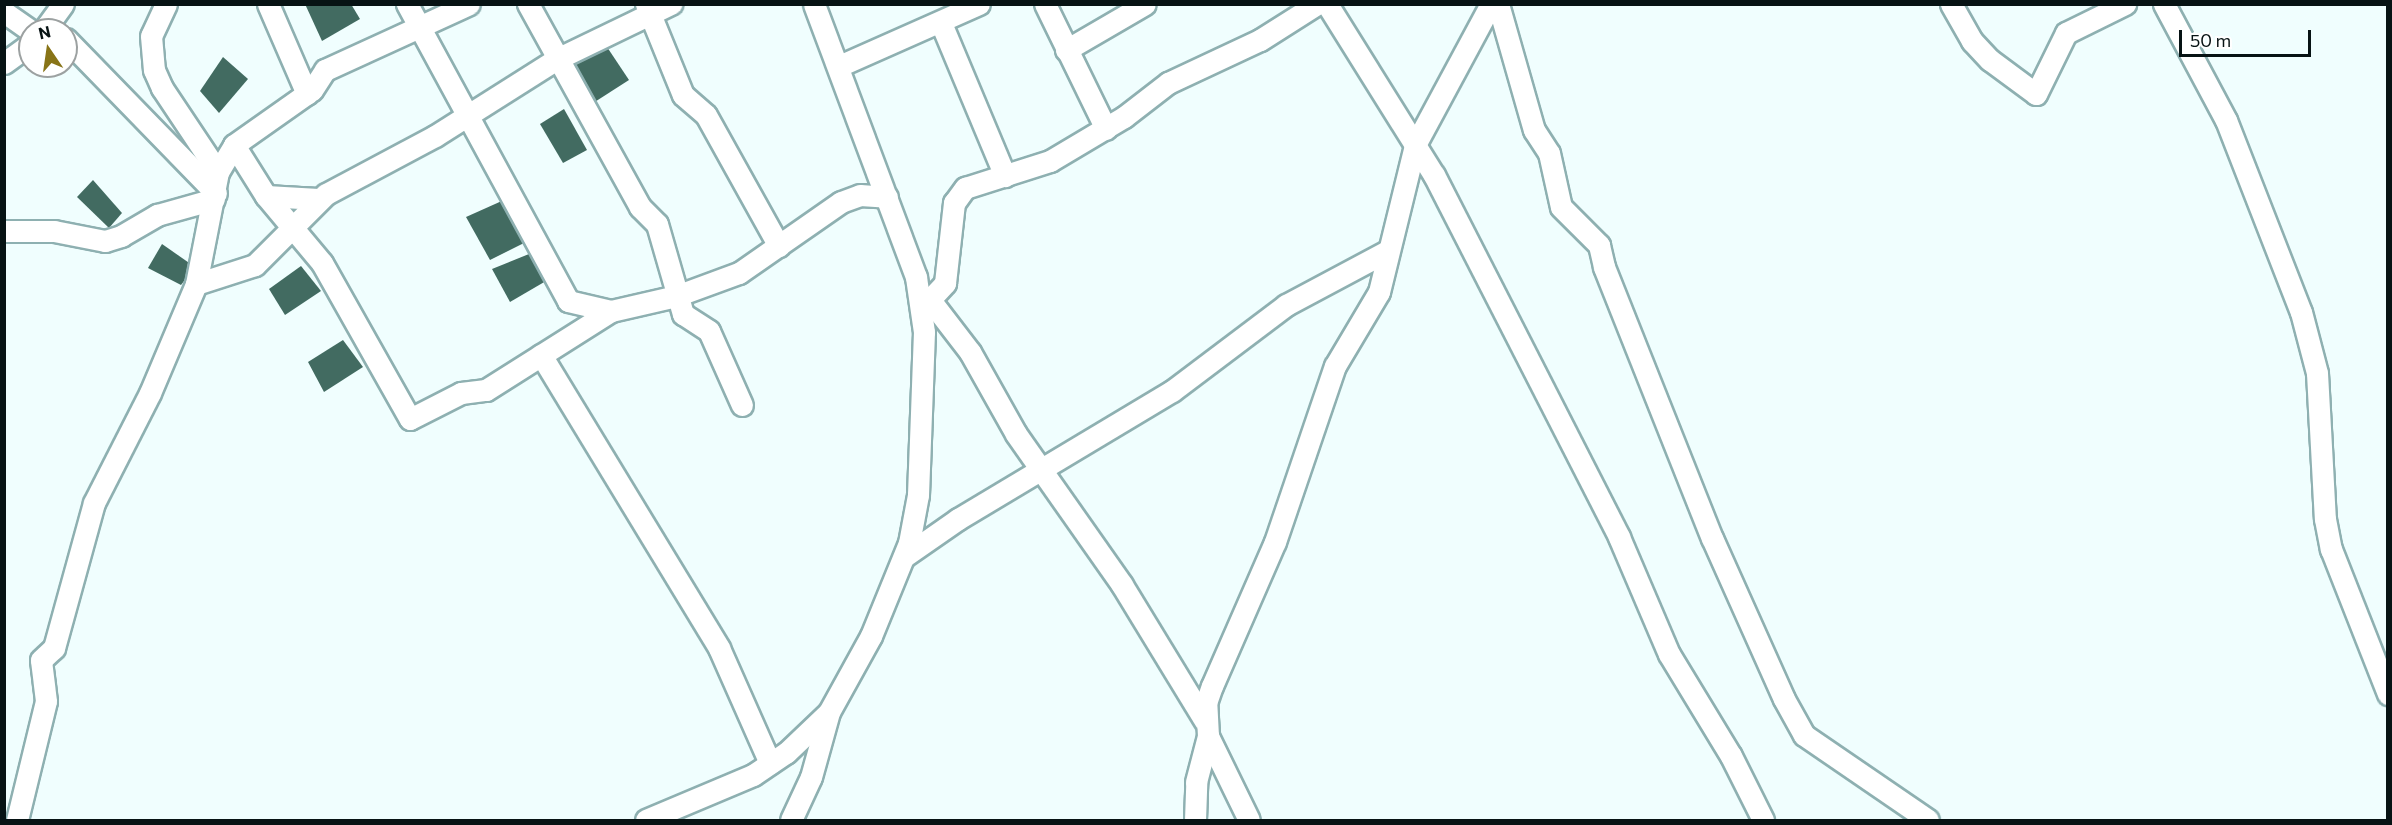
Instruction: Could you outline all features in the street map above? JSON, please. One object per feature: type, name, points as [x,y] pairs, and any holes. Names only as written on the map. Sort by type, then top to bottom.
[{"type":"street","points":[[56,18],[63,4]]},
{"type":"street","points":[[166,4],[151,36],[154,70],[162,88],[218,172]]},
{"type":"street","points":[[268,4],[307,94]]},
{"type":"street","points":[[407,4],[568,301],[611,311]]},
{"type":"street","points":[[17,820],[46,701],[41,660],[54,648],[94,503],[150,393],[196,284],[218,172],[234,145],[318,85],[325,70],[469,4]]},
{"type":"street","points":[[528,4],[640,207],[657,224],[676,296],[688,320],[709,331],[742,405]]},
{"type":"street","points":[[196,284],[255,265],[294,229],[318,199],[467,116],[557,59],[648,9],[670,4]]},
{"type":"street","points":[[791,820],[811,777],[829,712],[871,636],[905,556],[918,495],[926,304],[814,4]]},
{"type":"street","points":[[839,66],[941,23],[979,4]]},
{"type":"street","points":[[1045,4],[1106,129]]},
{"type":"street","points":[[1066,50],[1145,4]]},
{"type":"street","points":[[926,304],[945,283],[958,194],[1050,161],[1106,129],[1168,83],[1260,40],[1317,4]]},
{"type":"street","points":[[1327,4],[1415,145],[1502,303],[1619,537],[1669,654],[1731,756],[1763,820]]},
{"type":"street","points":[[1195,820],[1196,782],[1207,729],[1212,686],[1279,531],[1328,386],[1342,353],[1379,292],[1387,251],[1415,145],[1491,4]]},
{"type":"street","points":[[1498,4],[1534,130],[1549,153],[1561,207],[1599,245],[1604,267],[1712,538],[1784,699],[1804,735],[1928,820]]},
{"type":"street","points":[[1951,4],[1972,41],[1990,60],[2036,94],[2042,88],[2066,33],[2126,4]]},
{"type":"street","points":[[2164,4],[2226,120],[2301,312],[2317,373],[2325,519],[2331,549],[2388,694]]},
{"type":"street","points":[[648,9],[683,95],[706,115],[779,246]]},
{"type":"street","points":[[4,12],[18,22]]},
{"type":"street","points":[[941,23],[1005,176]]},
{"type":"street","points":[[78,52],[215,196]]},
{"type":"street","points":[[4,63],[18,53]]},
{"type":"street","points":[[234,145],[266,196],[322,263],[345,300],[408,418],[461,393],[486,390],[611,311],[676,296],[739,273],[841,202],[860,195],[887,197]]},
{"type":"street","points":[[4,231],[54,231],[105,241],[121,236],[157,215],[215,196]]},
{"type":"street","points":[[266,196],[318,199]]},
{"type":"street","points":[[905,556],[1040,470],[1172,391],[1303,294],[1387,251]]},
{"type":"street","points":[[926,304],[970,352],[1040,470],[1122,585],[1207,729],[1249,820]]},
{"type":"street","points":[[541,355],[719,648],[770,763]]},
{"type":"street","points":[[646,820],[697,800],[770,763],[829,712]]},
{"type":"building","points":[[305,4],[351,4],[360,19],[322,41]]},
{"type":"building","points":[[605,44],[629,80],[590,105],[567,60]]},
{"type":"building","points":[[223,57],[248,79],[219,113],[200,91]]},
{"type":"building","points":[[564,109],[587,150],[563,163],[540,124]]},
{"type":"building","points":[[93,180],[122,213],[109,228],[77,197]]},
{"type":"building","points":[[504,200],[524,243],[490,260],[466,217]]},
{"type":"building","points":[[162,244],[195,267],[181,285],[148,268]]},
{"type":"building","points":[[529,254],[546,281],[510,302],[492,269]]},
{"type":"building","points":[[301,266],[321,291],[285,315],[269,289]]},
{"type":"building","points":[[343,340],[363,367],[324,392],[308,362]]}]
